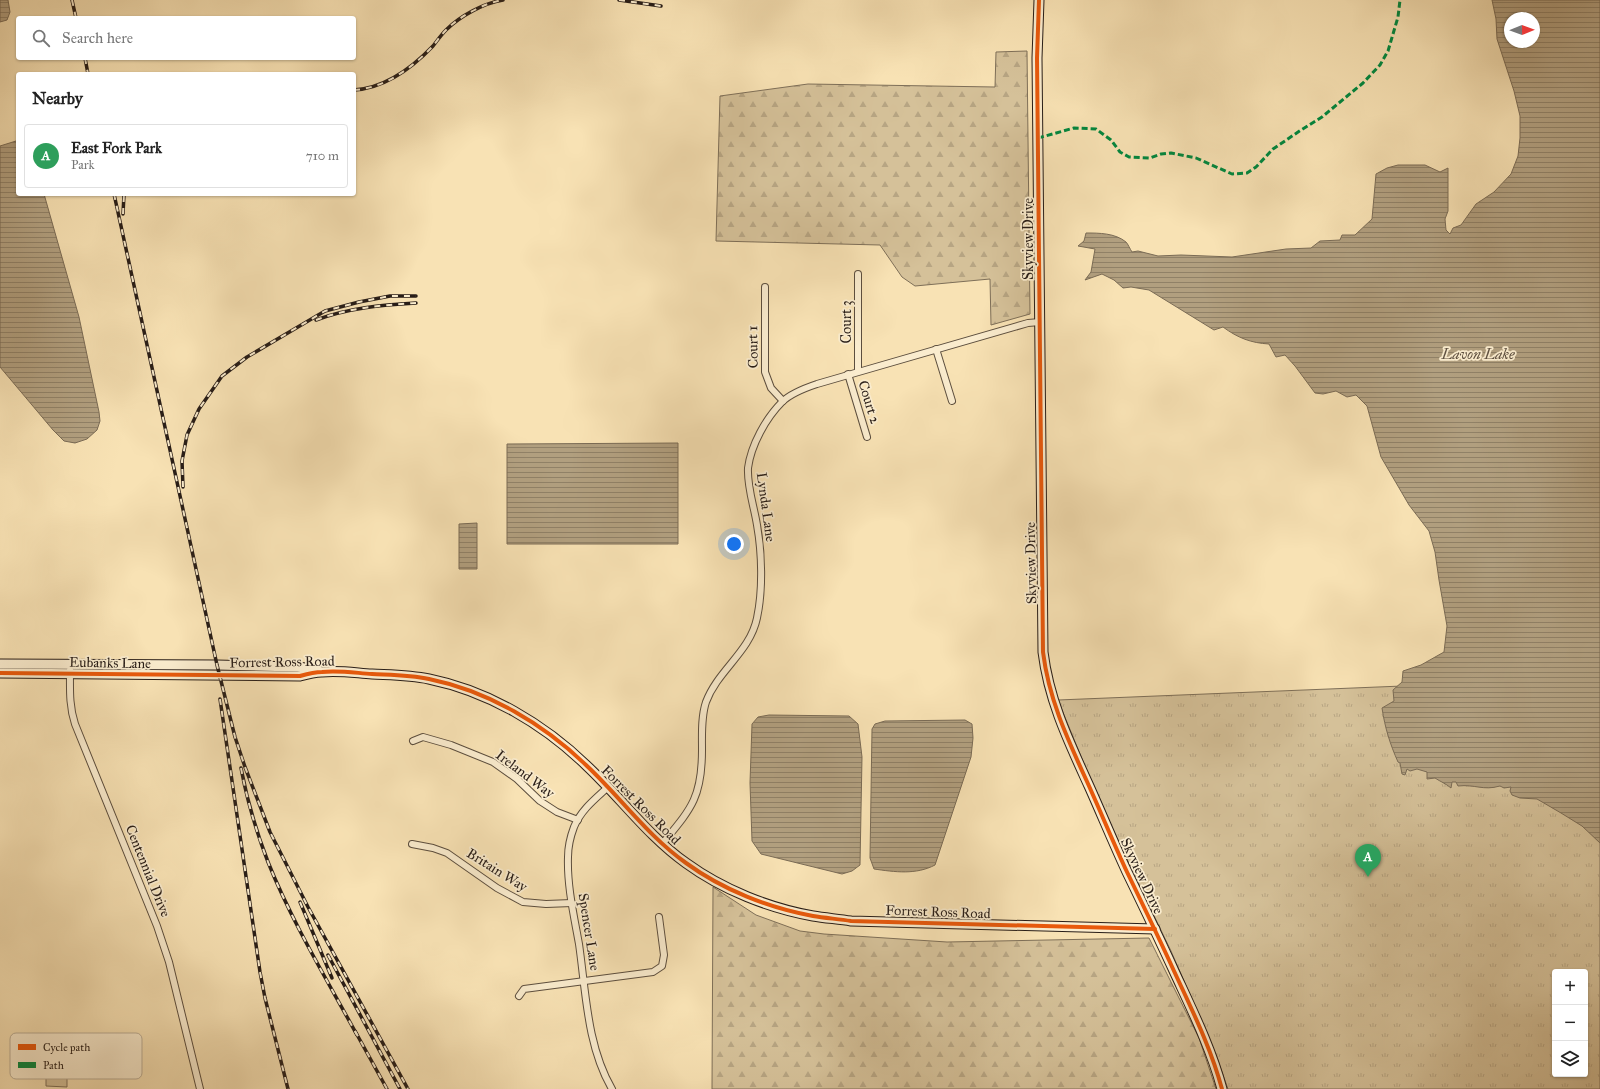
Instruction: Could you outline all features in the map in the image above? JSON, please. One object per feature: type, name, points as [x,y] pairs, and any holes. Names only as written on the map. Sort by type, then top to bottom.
[{"type":"street","name":"Skyview Drive","points":[[1039,0],[1037,58],[1043,652],[1045,672],[1050,691],[1067,737],[1127,871],[1156,929],[1204,1037],[1222,1089]]},
{"type":"street","name":"Court 3","points":[[858,274],[858,371]]},
{"type":"street","name":"Court 1","points":[[765,287],[765,372],[774,392],[783,401]]},
{"type":"street","name":"Lynda Lane","points":[[662,844],[688,811],[699,788],[702,766],[703,719],[706,703],[716,683],[742,651],[755,628],[759,599],[760,554],[758,529],[749,487],[748,469],[755,443],[769,419],[783,401],[808,387],[858,371],[1028,323],[1040,322]]},
{"type":"street","points":[[936,349],[952,401]]},
{"type":"street","name":"Court 2","points":[[848,374],[867,437]]},
{"type":"street","name":"Eubanks Lane","points":[[0,664],[70,669],[220,674]]},
{"type":"street","name":"Eubanks Lane","points":[[0,673],[70,669],[217,665],[298,667],[323,671]]},
{"type":"street","name":"Centennial Drive","points":[[70,669],[70,704],[75,724],[157,926],[169,962],[200,1089]]},
{"type":"street","name":"Forrest Ross Road","points":[[220,674],[300,676],[323,671],[421,678],[478,694],[515,712],[566,746],[588,767],[645,828],[687,864],[720,884],[770,905],[814,916],[858,921],[1156,929]]},
{"type":"street","name":"Ireland Way","points":[[413,741],[423,737],[451,745],[493,762],[517,779],[540,801],[557,812],[578,820]]},
{"type":"street","name":"Spencer Lane","points":[[608,788],[585,808],[574,827],[568,855],[569,882],[592,1036],[606,1078],[612,1089]]},
{"type":"street","name":"Britain Way","points":[[412,844],[433,848],[447,853],[497,888],[523,902],[546,904],[572,903]]},
{"type":"street","points":[[519,996],[524,989],[653,972],[662,966],[664,955],[660,917]]},
{"type":"green space","points":[[1027,51],[1030,314],[991,325],[990,279],[915,286],[902,277],[880,245],[716,241],[720,96],[808,84],[995,87],[996,52]]},
{"type":"green space","points":[[1427,685],[1600,780],[1600,1089],[1228,1089],[1216,1055],[1171,951],[1100,803],[1058,700]]},
{"type":"green space","points":[[713,887],[756,915],[800,931],[824,934],[947,942],[1149,938],[1199,1038],[1216,1089],[712,1089]]},
{"type":"green space","points":[[46,1079],[67,1079],[67,1087],[46,1086]]},
{"type":"water","points":[[0,0],[8,0],[10,12],[7,20],[0,22]]},
{"type":"water","name":"Lavon Lake","points":[[1492,0],[1600,0],[1600,843],[1582,826],[1537,799],[1520,798],[1512,795],[1510,791],[1511,787],[1504,788],[1500,786],[1484,788],[1458,786],[1456,782],[1452,782],[1451,788],[1435,778],[1427,779],[1427,772],[1417,769],[1410,771],[1407,769],[1405,775],[1402,774],[1400,763],[1398,762],[1388,736],[1382,708],[1394,701],[1393,690],[1402,682],[1403,671],[1421,665],[1444,652],[1447,626],[1435,552],[1429,531],[1409,505],[1381,457],[1367,406],[1356,395],[1347,397],[1336,391],[1323,394],[1315,393],[1285,355],[1276,357],[1269,344],[1245,339],[1223,327],[1214,330],[1149,290],[1131,287],[1123,288],[1114,280],[1102,274],[1085,280],[1091,272],[1095,249],[1078,246],[1084,241],[1086,233],[1091,233],[1107,234],[1122,239],[1126,242],[1132,252],[1138,251],[1158,256],[1181,255],[1232,257],[1286,249],[1311,248],[1320,241],[1340,240],[1342,235],[1355,235],[1372,219],[1376,174],[1387,168],[1398,165],[1425,165],[1440,172],[1448,168],[1448,211],[1445,219],[1446,230],[1450,234],[1453,228],[1461,225],[1476,204],[1494,192],[1511,174],[1518,156],[1520,116],[1514,91],[1497,39],[1496,19]]},
{"type":"water","points":[[16,141],[16,196],[45,196],[79,317],[100,421],[97,430],[87,439],[75,443],[64,441],[53,430],[0,367],[0,146]]},
{"type":"water","points":[[678,443],[678,544],[507,544],[507,444]]},
{"type":"water","points":[[477,523],[477,569],[459,569],[459,524]]},
{"type":"water","points":[[769,715],[849,716],[858,724],[862,757],[860,865],[852,871],[842,874],[761,854],[752,841],[750,783],[752,724],[758,717]]},
{"type":"water","points":[[965,720],[972,724],[973,738],[971,757],[935,865],[920,870],[905,872],[874,869],[870,858],[872,729],[875,724],[885,721]]},
{"type":"railway","points":[[72,0],[76,16]]},
{"type":"railway","points":[[356,90],[376,85],[397,76],[425,54],[446,30],[458,20],[480,7],[503,0]]},
{"type":"railway","points":[[619,0],[661,6]]},
{"type":"railway","points":[[85,60],[88,72]]},
{"type":"railway","points":[[114,196],[217,665],[235,737],[270,832],[308,907],[408,1089]]},
{"type":"railway","points":[[123,214],[124,196]]},
{"type":"railway","points":[[183,487],[182,461],[187,435],[199,409],[222,376],[247,357],[325,311],[390,296],[416,296]]},
{"type":"railway","points":[[316,320],[353,310],[378,306],[416,303]]},
{"type":"railway","points":[[220,699],[260,972],[288,1089]]},
{"type":"railway","points":[[241,768],[256,827],[277,884],[310,950],[357,1035]]},
{"type":"railway","points":[[300,902],[332,978]]},
{"type":"railway","points":[[328,955],[400,1089]]},
{"type":"railway","points":[[355,1031],[387,1089]]},
{"type":"marked path","points":[[1038,138],[1074,128],[1096,129],[1111,140],[1120,152],[1129,157],[1150,158],[1161,154],[1171,153],[1196,158],[1232,174],[1247,173],[1256,167],[1273,149],[1322,117],[1363,83],[1380,65],[1388,51],[1398,17],[1400,0]]},
{"type":"cycle path","points":[[1039,0],[1037,58],[1043,652],[1046,670],[1055,704],[1067,737],[1122,861],[1201,1029],[1222,1089]]},
{"type":"cycle path","points":[[0,673],[300,676],[316,672],[334,671],[408,676],[429,679],[451,684],[473,692],[514,711],[534,723],[552,736],[587,766],[647,829],[672,852],[700,873],[715,882],[763,903],[796,913],[851,921],[1155,929]]},
{"type":"place","name":"East Fork Park","points":[[1368,877]]}]
